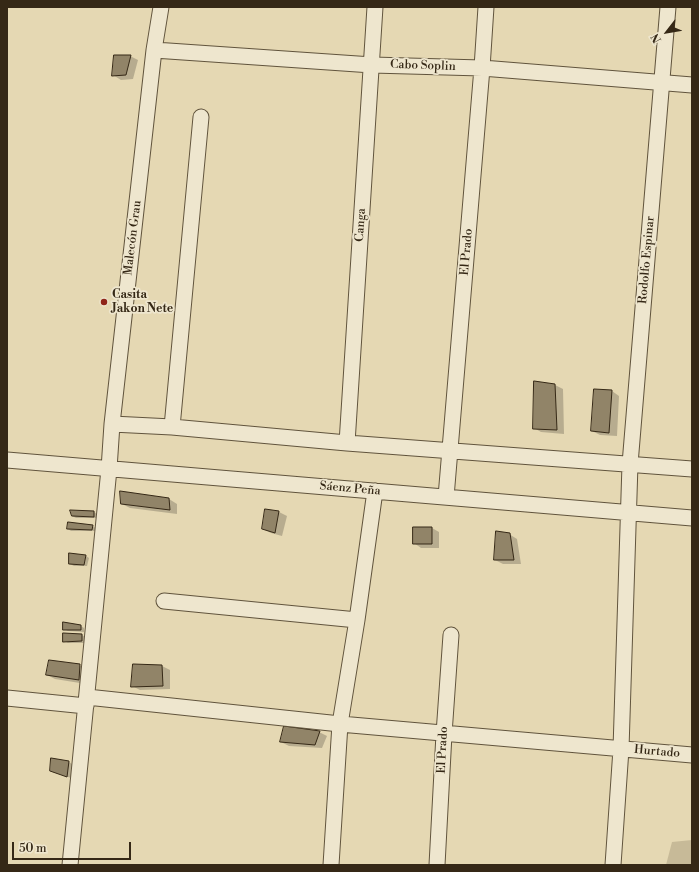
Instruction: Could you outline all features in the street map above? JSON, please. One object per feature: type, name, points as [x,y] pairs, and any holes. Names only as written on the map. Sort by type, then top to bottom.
[{"type":"street","name":"Malecón Grau","points":[[70,865],[112,424],[154,50],[161,7]]},
{"type":"street","name":"Canga","points":[[347,443],[372,64],[374,7]]},
{"type":"street","name":"El Prado","points":[[446,497],[486,7]]},
{"type":"street","name":"Rodolfo Espinar","points":[[613,865],[621,749],[630,464],[668,7]]},
{"type":"street","name":"Cabo Soplin","points":[[154,50],[372,64],[482,68],[692,85]]},
{"type":"street","points":[[172,427],[201,117]]},
{"type":"street","points":[[112,424],[172,427],[347,443],[692,469]]},
{"type":"street","name":"Sáenz Peña","points":[[7,460],[692,518]]},
{"type":"street","points":[[331,865],[340,724],[357,620],[375,491]]},
{"type":"street","points":[[164,601],[357,620]]},
{"type":"street","name":"El Prado","points":[[437,865],[451,635]]},
{"type":"street","name":"Hurtado","points":[[7,698],[86,701],[692,755]]},
{"type":"shaded area","points":[[692,840],[692,865],[666,865],[672,842]]},
{"type":"building","points":[[114,55],[131,55],[126,75],[112,76]]},
{"type":"building","points":[[534,381],[555,384],[557,430],[533,429]]},
{"type":"building","points":[[594,389],[612,390],[609,433],[591,431]]},
{"type":"building","points":[[120,491],[169,498],[170,510],[121,504]]},
{"type":"building","points":[[265,509],[279,511],[275,533],[262,529]]},
{"type":"building","points":[[70,510],[94,511],[94,517],[72,516]]},
{"type":"building","points":[[68,522],[93,525],[92,530],[67,529]]},
{"type":"building","points":[[413,527],[432,527],[432,544],[413,544]]},
{"type":"building","points":[[496,531],[510,533],[514,560],[494,560]]},
{"type":"building","points":[[69,553],[86,555],[84,565],[69,564]]},
{"type":"building","points":[[63,622],[81,625],[81,630],[63,630]]},
{"type":"building","points":[[63,633],[82,634],[82,641],[63,642]]},
{"type":"building","points":[[49,660],[80,664],[79,680],[46,675]]},
{"type":"building","points":[[133,664],[162,665],[163,686],[131,687]]},
{"type":"building","points":[[284,726],[320,731],[315,745],[280,742]]},
{"type":"building","points":[[51,758],[69,761],[67,777],[50,771]]},
{"type":"place","name":"Casita Jakon Nete","points":[[104,302]]}]
